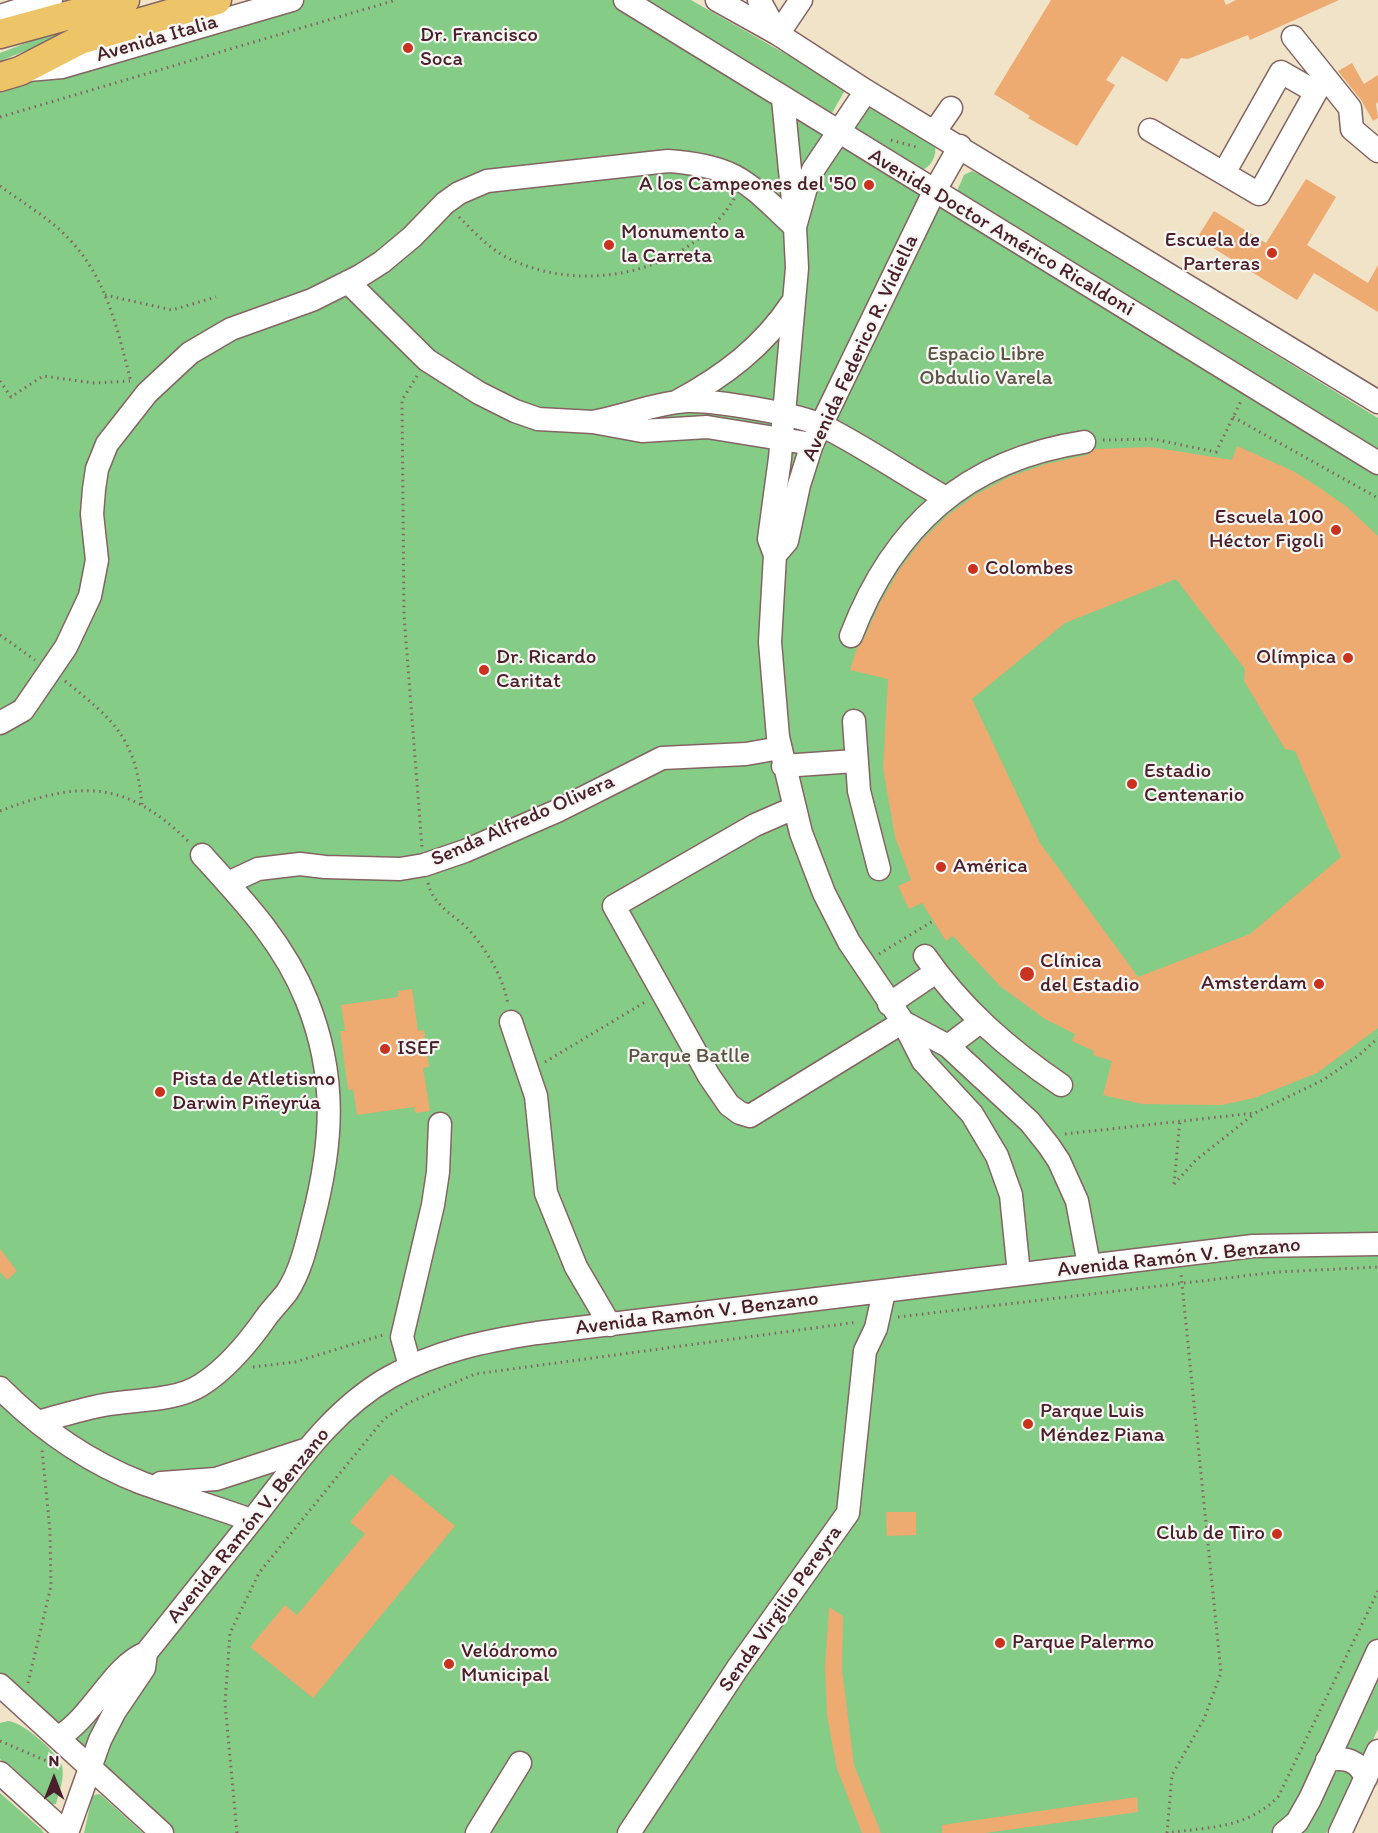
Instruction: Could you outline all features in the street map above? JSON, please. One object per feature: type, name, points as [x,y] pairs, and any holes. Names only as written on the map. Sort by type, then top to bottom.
[{"type":"main road","points":[[3,31],[125,0]]},
{"type":"main road","name":"Avenida Italia","points":[[10,74],[80,40],[218,0]]},
{"type":"street","points":[[3,31],[51,0]]},
{"type":"street","name":"Avenida Italia","points":[[10,74],[62,67],[292,0]]},
{"type":"street","name":"Avenida Doctor Américo Ricaldoni","points":[[625,0],[1378,463]]},
{"type":"street","points":[[717,0],[778,34],[866,91],[1378,402]]},
{"type":"street","points":[[759,0],[778,34]]},
{"type":"street","points":[[778,34],[801,0]]},
{"type":"street","points":[[1293,37],[1350,108],[1352,129],[1378,151]]},
{"type":"street","points":[[1150,130],[1259,194],[1316,92],[1281,72],[1224,173]]},
{"type":"street","name":"Avenida Federico R. Vidiella","points":[[795,227],[807,184],[866,91]]},
{"type":"street","name":"Avenida Federico R. Vidiella","points":[[783,99],[797,268],[769,539],[775,555],[770,642],[772,693],[782,757],[794,808],[824,893],[863,965],[903,1022],[922,1061],[972,1114],[997,1156],[1011,1195],[1019,1274]]},
{"type":"street","points":[[934,131],[951,108]]},
{"type":"street","name":"Avenida Federico R. Vidiella","points":[[775,555],[787,540],[799,485],[817,434],[934,192],[960,146]]},
{"type":"street","points":[[0,723],[23,710],[66,647],[90,596],[97,560],[92,514],[98,470],[114,432],[147,393],[190,353],[231,329],[312,300],[348,282],[382,262],[445,203],[459,193],[487,181],[668,160],[722,169],[744,181],[795,227]]},
{"type":"street","points":[[348,282],[427,360],[478,393],[515,411],[538,418],[593,422],[642,431],[707,427],[781,439],[817,434]]},
{"type":"street","points":[[675,403],[738,363],[771,331],[793,302]]},
{"type":"street","points":[[593,422],[675,403],[712,402],[783,415],[946,498]]},
{"type":"street","points":[[851,636],[863,604],[891,556],[920,521],[946,498],[970,481],[1016,458],[1054,447],[1084,442]]},
{"type":"street","points":[[854,721],[855,761],[866,825],[879,869]]},
{"type":"street","name":"Senda Alfredo Olivera","points":[[228,883],[258,869],[300,864],[400,869],[424,865],[465,851],[557,811],[662,758],[735,754],[855,761]]},
{"type":"street","points":[[794,808],[755,825],[614,906],[687,1038],[729,1106],[740,1113],[750,1116],[903,1022]]},
{"type":"street","points":[[38,1422],[103,1405],[181,1394],[200,1386],[243,1348],[287,1291],[308,1242],[326,1162],[330,1128],[330,1099],[324,1053],[307,1000],[285,953],[256,913],[202,855]]},
{"type":"street","points":[[889,1004],[931,964],[980,1022],[1032,1066],[1061,1085]]},
{"type":"street","points":[[511,1022],[536,1096],[546,1193],[576,1267],[610,1325]]},
{"type":"street","name":"Avenida Federico R. Vidiella","points":[[903,1022],[948,1046],[1030,1122],[1049,1146],[1059,1161],[1077,1201],[1089,1265]]},
{"type":"street","points":[[948,1046],[980,1022]]},
{"type":"street","points":[[410,1366],[402,1337],[433,1205],[438,1172],[440,1125]]},
{"type":"street","name":"Avenida Ramón V. Benzano","points":[[59,1737],[83,1719],[131,1659],[146,1653],[308,1449],[340,1415],[367,1392],[410,1366],[437,1355],[500,1339],[1179,1254],[1254,1246],[1378,1244]]},
{"type":"street","name":"Senda Virgilio Pereyra","points":[[629,1833],[737,1669],[848,1513],[864,1359],[878,1319],[884,1292]]},
{"type":"street","points":[[0,1388],[70,1447],[141,1482],[252,1520]]},
{"type":"street","points":[[141,1482],[178,1484],[216,1479],[308,1449]]},
{"type":"street","points":[[1284,1833],[1301,1814],[1378,1651]]},
{"type":"street","name":"Avenida Ramón V. Benzano","points":[[67,1833],[90,1765],[115,1711],[144,1668],[146,1653]]},
{"type":"street","points":[[0,1685],[162,1833]]},
{"type":"street","points":[[0,1703],[23,1705]]},
{"type":"street","points":[[1340,1833],[1378,1751]]},
{"type":"street","points":[[1327,1760],[1340,1758],[1351,1761],[1360,1767],[1366,1778]]},
{"type":"street","points":[[477,1833],[520,1763]]},
{"type":"street","points":[[0,1773],[67,1833]]},
{"type":"path","points":[[0,117],[396,0]]},
{"type":"path","points":[[445,203],[482,239],[503,255],[546,271],[594,276],[652,265],[687,246],[714,223],[732,202],[744,181]]},
{"type":"path","points":[[0,186],[70,240],[105,295],[114,312],[137,407]]},
{"type":"path","points":[[105,295],[172,310],[216,297]]},
{"type":"path","points":[[427,360],[402,400],[404,615],[411,732],[424,865],[430,894],[470,932],[495,967],[506,992],[511,1022]]},
{"type":"path","points":[[0,381],[11,397],[43,376],[94,383],[130,381]]},
{"type":"path","points":[[1084,442],[1153,439],[1216,452],[1249,384]]},
{"type":"path","points":[[1233,417],[1378,498]]},
{"type":"path","points":[[0,635],[50,669],[94,704],[121,732],[132,752],[140,778],[142,805]]},
{"type":"path","points":[[0,812],[37,799],[79,791],[121,794],[168,821],[202,855]]},
{"type":"path","points":[[863,965],[933,921]]},
{"type":"path","points":[[528,1072],[663,993]]},
{"type":"path","points":[[1180,1120],[1174,1184],[1196,1160],[1255,1113],[1323,1080],[1358,1056],[1378,1038]]},
{"type":"path","points":[[1049,1146],[1068,1132],[1180,1120],[1221,1119],[1255,1113]]},
{"type":"path","points":[[1179,1254],[1221,1673],[1204,1719],[1172,1774],[1167,1833],[1240,1823],[1264,1811],[1278,1797],[1378,1592]]},
{"type":"path","points":[[237,1833],[225,1703],[230,1633],[259,1573],[384,1419],[408,1402],[475,1374],[878,1319],[1277,1272],[1378,1267]]},
{"type":"path","points":[[252,1367],[295,1362],[404,1328]]},
{"type":"path","points":[[23,1705],[48,1609],[52,1561],[38,1422]]},
{"type":"green space","points":[[168,0],[82,28],[0,61],[0,53],[96,16]]},
{"type":"green space","name":"Parque Batlle","points":[[292,0],[625,0],[1378,463],[1378,1651],[1284,1833],[162,1833],[0,1685],[0,77]]},
{"type":"green space","points":[[645,0],[691,0],[842,86],[844,92],[832,113],[828,113]]},
{"type":"green space","points":[[867,107],[874,107],[935,146],[931,163],[922,170],[856,129],[854,124]]},
{"type":"green space","points":[[972,171],[992,180],[1378,418],[1378,452],[957,191],[964,175]]},
{"type":"green space","points":[[1378,1681],[1378,1729],[1365,1757],[1346,1750]]},
{"type":"green space","points":[[8,1721],[30,1732],[59,1760],[63,1775],[56,1804],[50,1804],[0,1759],[0,1723]]},
{"type":"green space","points":[[1342,1769],[1351,1773],[1353,1782],[1330,1828],[1326,1833],[1299,1833],[1333,1774]]},
{"type":"green space","points":[[0,1793],[41,1829],[44,1833],[0,1833]]},
{"type":"green space","points":[[98,1794],[143,1833],[84,1833],[92,1796]]},
{"type":"building","points":[[1051,0],[1224,0],[1226,5],[1236,0],[1339,0],[1250,40],[1248,35],[1188,59],[1181,58],[1167,82],[1122,56],[1106,80],[1115,85],[1077,146],[1028,118],[1030,116],[994,94]]},
{"type":"building","points":[[1352,63],[1364,84],[1378,75],[1378,102],[1376,104],[1378,118],[1373,121],[1361,100],[1338,71]]},
{"type":"building","points":[[1306,179],[1336,197],[1307,245],[1368,283],[1378,265],[1378,312],[1314,273],[1297,300],[1197,238],[1214,211],[1266,243]]},
{"type":"building","name":"Estadio Centenario","points":[[1237,446],[1293,471],[1347,507],[1378,536],[1378,1028],[1317,1073],[1254,1098],[1222,1105],[1142,1104],[1103,1095],[1112,1061],[1093,1055],[1094,1051],[1072,1041],[1075,1034],[1045,1019],[1000,986],[953,936],[946,941],[922,903],[909,909],[898,886],[911,880],[895,837],[883,768],[888,679],[850,670],[857,648],[863,641],[880,603],[900,569],[922,540],[948,515],[977,494],[1009,477],[1046,464],[1087,455],[1095,449],[1151,447],[1232,460]],"holes":[[[1176,579],[1245,669],[1244,681],[1285,749],[1295,751],[1341,857],[1250,934],[1138,977],[1040,843],[972,699],[1065,623]]]},
{"type":"building","name":"ISEF","points":[[412,989],[418,1031],[424,1030],[429,1067],[423,1068],[430,1111],[415,1113],[414,1107],[357,1115],[353,1089],[348,1090],[340,1031],[345,1031],[341,1005],[398,997],[398,991]]},
{"type":"building","points":[[0,1249],[17,1271],[7,1280],[0,1272]]},
{"type":"building","points":[[391,1474],[455,1526],[313,1698],[250,1647],[285,1605],[297,1615],[365,1534],[350,1522]]},
{"type":"building","points":[[886,1512],[916,1512],[916,1535],[887,1536]]},
{"type":"building","points":[[829,1607],[843,1616],[842,1670],[854,1765],[881,1833],[862,1833],[837,1769],[827,1716],[825,1666]]},
{"type":"building","points":[[1137,1797],[1138,1812],[985,1833],[942,1833],[942,1825]]},
{"type":"place","name":"Dr. Francisco Soca","points":[[408,48]]},
{"type":"place","name":"A los Campeones del '50","points":[[869,185]]},
{"type":"place","name":"Monumento a la Carreta","points":[[609,245]]},
{"type":"place","name":"Escuela de Parteras","points":[[1272,253]]},
{"type":"place","name":"Escuela 100 Héctor Figoli","points":[[1336,530]]},
{"type":"place","name":"Colombes","points":[[973,569]]},
{"type":"place","name":"Olímpica","points":[[1348,658]]},
{"type":"place","name":"Dr. Ricardo Caritat","points":[[484,670]]},
{"type":"place","name":"Estadio Centenario","points":[[1132,784]]},
{"type":"place","name":"América","points":[[941,867]]},
{"type":"place","name":"Clínica del Estadio","points":[[1027,974]]},
{"type":"place","name":"Amsterdam","points":[[1319,984]]},
{"type":"place","name":"ISEF","points":[[385,1049]]},
{"type":"place","name":"Pista de Atletismo Darwin Piñeyrúa","points":[[160,1092]]},
{"type":"place","name":"Parque Luis Méndez Piana","points":[[1028,1424]]},
{"type":"place","name":"Club de Tiro","points":[[1277,1534]]},
{"type":"place","name":"Parque Palermo","points":[[1000,1643]]},
{"type":"place","name":"Velódromo Municipal","points":[[449,1664]]},
{"type":"park label","name":"Espacio Libre Obdulio Varela","points":[[986,367]]}]
